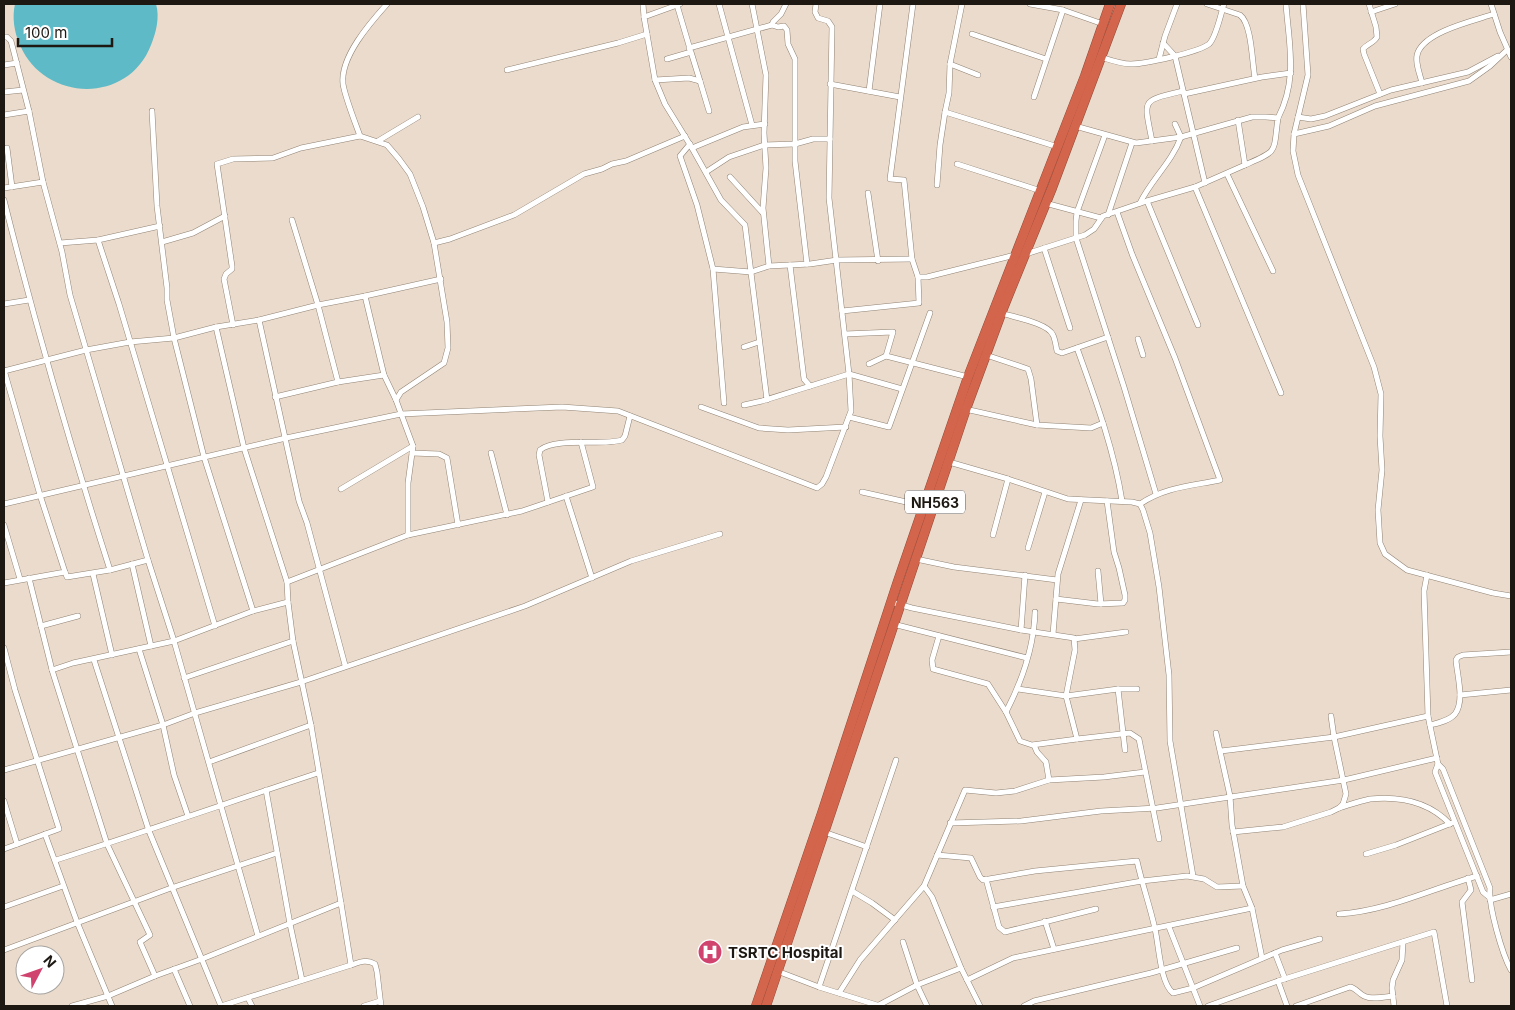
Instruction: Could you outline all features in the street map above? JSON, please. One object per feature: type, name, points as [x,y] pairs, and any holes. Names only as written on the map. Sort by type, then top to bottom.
[{"type":"highway","name":"NH563","points":[[756,1006],[895,603],[924,506],[962,408],[986,355],[1001,313],[1026,254],[1042,202],[1041,191],[1086,76],[1110,4]]},
{"type":"highway","name":"NH563","points":[[766,1006],[893,624],[895,603],[916,559],[949,462],[968,377],[1016,255],[1076,126],[1121,4]]},
{"type":"street","points":[[360,136],[343,83],[345,68],[354,48],[369,25],[387,4]]},
{"type":"street","points":[[643,4],[655,80],[665,104],[721,200],[745,225],[767,400]]},
{"type":"street","points":[[644,17],[679,4],[690,50],[709,111]]},
{"type":"street","points":[[718,4],[752,125]]},
{"type":"street","points":[[752,4],[766,75],[764,145],[766,168],[763,188],[763,214],[769,266]]},
{"type":"street","points":[[772,26],[786,4]]},
{"type":"street","points":[[4,504],[286,438],[401,414],[562,407],[618,411],[817,488],[826,477],[851,411],[845,334],[829,198],[832,27],[828,21],[818,18],[815,12],[816,4]]},
{"type":"street","points":[[869,91],[880,4]]},
{"type":"street","points":[[842,311],[919,303],[918,277],[912,259],[904,180],[890,179],[913,4]]},
{"type":"street","points":[[937,185],[950,64],[962,4]]},
{"type":"street","points":[[1030,4],[1045,5],[1103,24]]},
{"type":"street","points":[[1159,60],[1177,4]]},
{"type":"street","points":[[1207,4],[1223,7],[1240,15],[1246,21],[1255,78]]},
{"type":"street","points":[[918,277],[927,277],[1026,254],[1076,238],[1090,233],[1101,218],[1147,201],[1195,187],[1271,154],[1274,149],[1278,118],[1282,110],[1292,66],[1286,4]]},
{"type":"street","points":[[1303,4],[1308,75],[1294,134],[1293,151],[1298,175],[1374,368],[1381,394],[1380,436],[1382,470],[1378,510],[1380,543],[1385,554],[1393,562],[1407,570],[1511,596]]},
{"type":"street","points":[[1369,4],[1377,37],[1374,42],[1363,49],[1380,94]]},
{"type":"street","points":[[1371,12],[1395,4]]},
{"type":"street","points":[[1491,4],[1511,57]]},
{"type":"street","points":[[1101,57],[1114,62],[1131,64],[1159,60],[1205,46],[1211,42],[1223,7]]},
{"type":"street","points":[[1034,98],[1063,10]]},
{"type":"street","points":[[1422,83],[1416,62],[1417,53],[1432,36],[1494,14]]},
{"type":"street","points":[[667,59],[728,37],[758,29],[784,26],[787,30],[788,44],[795,60],[794,144],[807,264]]},
{"type":"street","points":[[507,70],[647,34]]},
{"type":"street","points":[[972,34],[1046,59]]},
{"type":"street","points":[[4,37],[12,41],[29,111],[43,182],[60,243],[70,295],[148,560],[174,641],[258,936]]},
{"type":"street","points":[[1163,44],[1175,56],[1205,183]]},
{"type":"street","points":[[1298,117],[1304,119],[1325,116],[1380,94],[1468,72],[1507,50]]},
{"type":"street","points":[[1294,134],[1329,126],[1375,106],[1469,82],[1507,50]]},
{"type":"street","points":[[4,65],[17,63]]},
{"type":"street","points":[[950,64],[978,75]]},
{"type":"street","points":[[1152,141],[1146,109],[1147,104],[1151,100],[1255,78],[1291,73]]},
{"type":"street","points":[[655,80],[689,78],[700,81]]},
{"type":"street","points":[[830,84],[900,97]]},
{"type":"street","points":[[4,92],[23,90]]},
{"type":"street","points":[[4,115],[29,111]]},
{"type":"street","points":[[152,111],[157,206],[167,300],[174,338],[204,457],[253,611]]},
{"type":"street","points":[[945,112],[1058,147]]},
{"type":"street","points":[[378,141],[418,117]]},
{"type":"street","points":[[1076,126],[1132,143],[1181,137],[1238,120],[1266,117],[1278,118]]},
{"type":"street","points":[[1238,120],[1245,165]]},
{"type":"street","points":[[724,403],[713,269],[697,205],[680,156],[691,146],[752,125],[765,124]]},
{"type":"street","points":[[1140,204],[1145,192],[1178,146],[1181,137],[1175,124]]},
{"type":"street","points":[[1106,135],[1077,212],[1076,238],[1156,494]]},
{"type":"street","points":[[233,325],[224,278],[232,269],[217,164],[233,160],[273,158],[301,148],[360,136],[378,141],[387,146],[410,174],[423,207],[434,243],[448,322],[448,348],[444,362],[401,392],[396,400]]},
{"type":"street","points":[[434,243],[450,239],[514,215],[584,174],[626,161],[685,136]]},
{"type":"street","points":[[706,172],[730,157],[764,145],[794,144],[813,139],[830,139]]},
{"type":"street","points":[[1108,215],[1132,143]]},
{"type":"street","points":[[7,148],[12,187]]},
{"type":"street","points":[[957,164],[1041,191]]},
{"type":"street","points":[[4,174],[10,171]]},
{"type":"street","points":[[1227,174],[1273,271]]},
{"type":"street","points":[[730,176],[763,214]]},
{"type":"street","points":[[4,188],[43,182]]},
{"type":"street","points":[[1195,187],[1280,393]]},
{"type":"street","points":[[868,193],[878,261]]},
{"type":"street","points":[[4,200],[46,360],[110,570]]},
{"type":"street","points":[[1147,201],[1198,325]]},
{"type":"street","points":[[1042,202],[1101,218]]},
{"type":"street","points":[[949,462],[1008,478],[1068,499],[1122,501],[1140,504],[1163,491],[1220,480],[1179,367],[1132,254],[1117,212]]},
{"type":"street","points":[[162,242],[192,233],[225,216]]},
{"type":"street","points":[[292,220],[318,305],[338,382]]},
{"type":"street","points":[[60,243],[98,240],[160,226]]},
{"type":"street","points":[[98,240],[215,626]]},
{"type":"street","points":[[1044,248],[1070,328]]},
{"type":"street","points":[[713,269],[751,272],[769,266],[837,260],[878,261],[912,259]]},
{"type":"street","points":[[790,265],[804,379],[810,386]]},
{"type":"street","points":[[148,560],[93,574],[67,578],[40,495],[4,370],[86,350],[130,342],[174,338],[216,327],[259,320],[318,305],[441,279]]},
{"type":"street","points":[[365,296],[384,375],[396,400],[413,446],[408,483],[408,536]]},
{"type":"street","points":[[4,304],[29,300]]},
{"type":"street","points":[[849,416],[889,427],[930,313]]},
{"type":"street","points":[[1001,313],[1037,323],[1049,329],[1054,336],[1059,352],[1066,352],[1108,337]]},
{"type":"street","points":[[259,320],[300,501],[345,666]]},
{"type":"street","points":[[216,327],[244,448],[287,582],[293,641],[311,725],[351,965]]},
{"type":"street","points":[[845,334],[893,332],[886,356]]},
{"type":"street","points":[[1138,339],[1143,356]]},
{"type":"street","points":[[744,347],[760,342]]},
{"type":"street","points":[[1077,348],[1103,423],[1116,469],[1122,501]]},
{"type":"street","points":[[986,355],[1028,369],[1037,425]]},
{"type":"street","points":[[869,364],[886,356],[912,361],[968,377]]},
{"type":"street","points":[[744,405],[767,400],[849,374],[902,389]]},
{"type":"street","points":[[275,397],[338,382],[384,375]]},
{"type":"street","points":[[701,407],[759,428],[788,430],[846,426]]},
{"type":"street","points":[[962,408],[1037,425],[1091,428],[1103,423]]},
{"type":"street","points":[[548,502],[538,455],[540,450],[548,446],[622,440],[626,436],[630,416]]},
{"type":"street","points":[[287,582],[408,536],[522,511],[593,486],[581,442]]},
{"type":"street","points":[[341,489],[413,446]]},
{"type":"street","points":[[412,453],[439,454],[447,458],[458,525]]},
{"type":"street","points":[[491,453],[507,514]]},
{"type":"street","points":[[993,534],[1008,478]]},
{"type":"street","points":[[862,492],[924,506]]},
{"type":"street","points":[[1028,548],[1045,492]]},
{"type":"street","points":[[566,496],[592,578]]},
{"type":"street","points":[[1053,634],[1057,580],[1062,556],[1081,500]]},
{"type":"street","points":[[1056,599],[1101,604],[1123,604],[1125,600],[1114,552],[1107,501]]},
{"type":"street","points":[[1140,504],[1150,533],[1159,587],[1169,675],[1170,741],[1193,876]]},
{"type":"street","points":[[4,525],[20,579]]},
{"type":"street","points":[[4,770],[76,751],[301,682],[510,612],[632,561],[720,534]]},
{"type":"street","points":[[4,551],[11,550]]},
{"type":"street","points":[[916,559],[954,567],[1057,580]]},
{"type":"street","points":[[132,564],[151,646]]},
{"type":"street","points":[[1098,571],[1101,604]]},
{"type":"street","points":[[4,583],[65,572]]},
{"type":"street","points":[[93,574],[112,655]]},
{"type":"street","points":[[1021,630],[1025,575]]},
{"type":"street","points":[[1427,576],[1424,586],[1428,716],[1436,758],[1438,764],[1443,769],[1490,888],[1489,898],[1501,946],[1511,970]]},
{"type":"street","points":[[29,578],[52,670],[76,751],[107,844],[150,936],[140,942],[155,976]]},
{"type":"street","points":[[52,670],[73,663],[94,660],[174,641],[253,611],[288,602]]},
{"type":"street","points":[[895,603],[1021,630],[1068,636],[1074,639],[1126,632]]},
{"type":"street","points":[[1006,712],[1018,689],[1027,658],[1034,632],[1035,612]]},
{"type":"street","points":[[42,626],[78,616]]},
{"type":"street","points":[[893,624],[1027,658]]},
{"type":"street","points":[[939,636],[932,660],[933,669],[988,684],[1006,712],[1020,741],[1024,744],[1034,745],[1130,733],[1139,739],[1159,839]]},
{"type":"street","points":[[1074,639],[1075,650],[1066,696],[1077,739]]},
{"type":"street","points":[[184,678],[293,641]]},
{"type":"street","points":[[4,649],[59,828],[4,849]]},
{"type":"street","points":[[139,649],[163,725],[174,775],[188,816]]},
{"type":"street","points":[[1430,726],[1445,721],[1454,714],[1458,707],[1460,695],[1456,660],[1458,657],[1463,655],[1511,652]]},
{"type":"street","points":[[94,660],[149,831],[221,1006],[363,961],[370,961],[375,964],[377,972],[380,1004],[364,1006]]},
{"type":"street","points":[[1018,689],[1066,696],[1118,689],[1137,689]]},
{"type":"street","points":[[1118,689],[1125,750]]},
{"type":"street","points":[[1460,695],[1511,690]]},
{"type":"street","points":[[1331,716],[1346,794],[1343,804],[1339,808]]},
{"type":"street","points":[[1221,752],[1334,737],[1428,716]]},
{"type":"street","points":[[209,762],[311,725]]},
{"type":"street","points":[[1216,733],[1230,796],[1233,832],[1243,886],[1252,908],[1262,958]]},
{"type":"street","points":[[1034,745],[1037,752],[1046,762],[1049,780]]},
{"type":"street","points":[[950,823],[1021,821],[1101,811],[1153,808],[1344,780],[1436,758]]},
{"type":"street","points":[[819,987],[896,760]]},
{"type":"street","points":[[1438,764],[1435,772],[1453,823],[1483,892],[1489,898]]},
{"type":"street","points":[[838,993],[860,960],[924,886],[965,790],[1015,791],[1049,780],[1104,777],[1145,772]]},
{"type":"street","points":[[56,860],[149,831],[188,816],[318,773]]},
{"type":"street","points":[[266,790],[302,980]]},
{"type":"street","points":[[1233,832],[1283,827],[1368,800],[1401,800],[1420,803],[1432,808],[1453,823]]},
{"type":"street","points":[[4,801],[17,844]]},
{"type":"street","points":[[1366,854],[1396,845],[1462,819]]},
{"type":"street","points":[[824,832],[867,847]]},
{"type":"street","points":[[45,834],[77,922],[112,1006]]},
{"type":"street","points":[[4,950],[171,888],[277,853]]},
{"type":"street","points":[[938,855],[971,858],[983,880],[1035,871],[1137,861],[1155,929],[1162,969],[1168,989],[1172,993],[1193,988],[1262,958],[1320,939]]},
{"type":"street","points":[[993,907],[1142,881],[1193,876],[1204,879],[1218,887],[1243,886]]},
{"type":"street","points":[[1339,914],[1360,913],[1378,909],[1477,876]]},
{"type":"street","points":[[1468,878],[1471,890],[1462,902],[1472,980]]},
{"type":"street","points":[[986,879],[999,927],[1005,932],[1096,909]]},
{"type":"street","points":[[1471,887],[1480,884]]},
{"type":"street","points":[[4,907],[63,886]]},
{"type":"street","points":[[924,886],[932,897],[961,968],[980,1006]]},
{"type":"street","points":[[852,891],[895,920]]},
{"type":"street","points":[[1489,898],[1511,894]]},
{"type":"street","points":[[72,1006],[108,996],[341,903]]},
{"type":"street","points":[[967,980],[1013,958],[1169,927],[1252,908]]},
{"type":"street","points":[[1046,921],[1054,949]]},
{"type":"street","points":[[1169,927],[1200,1006]]},
{"type":"street","points":[[1208,1006],[1278,981],[1434,932],[1447,1006]]},
{"type":"street","points":[[902,942],[917,985],[927,1006]]},
{"type":"street","points":[[1394,1006],[1393,980],[1402,960],[1403,942]]},
{"type":"street","points":[[1024,1006],[1236,948]]},
{"type":"street","points":[[1275,953],[1285,979]]},
{"type":"street","points":[[777,971],[819,987],[879,1006],[917,985],[961,968]]},
{"type":"street","points":[[174,969],[190,1006]]},
{"type":"street","points":[[1278,981],[1285,1006]]},
{"type":"street","points":[[1296,1006],[1350,987],[1371,998],[1393,996]]},
{"type":"street","points":[[248,998],[252,1006]]},
{"type":"street","points":[[856,1006],[859,999]]},
{"type":"water","points":[[15,4],[156,4],[158,14],[157,25],[151,45],[140,65],[124,78],[106,86],[86,89],[66,86],[47,77],[32,64],[16,35],[14,24]]},
{"type":"place","name":"TSRTC Hospital","points":[[710,952]]}]
